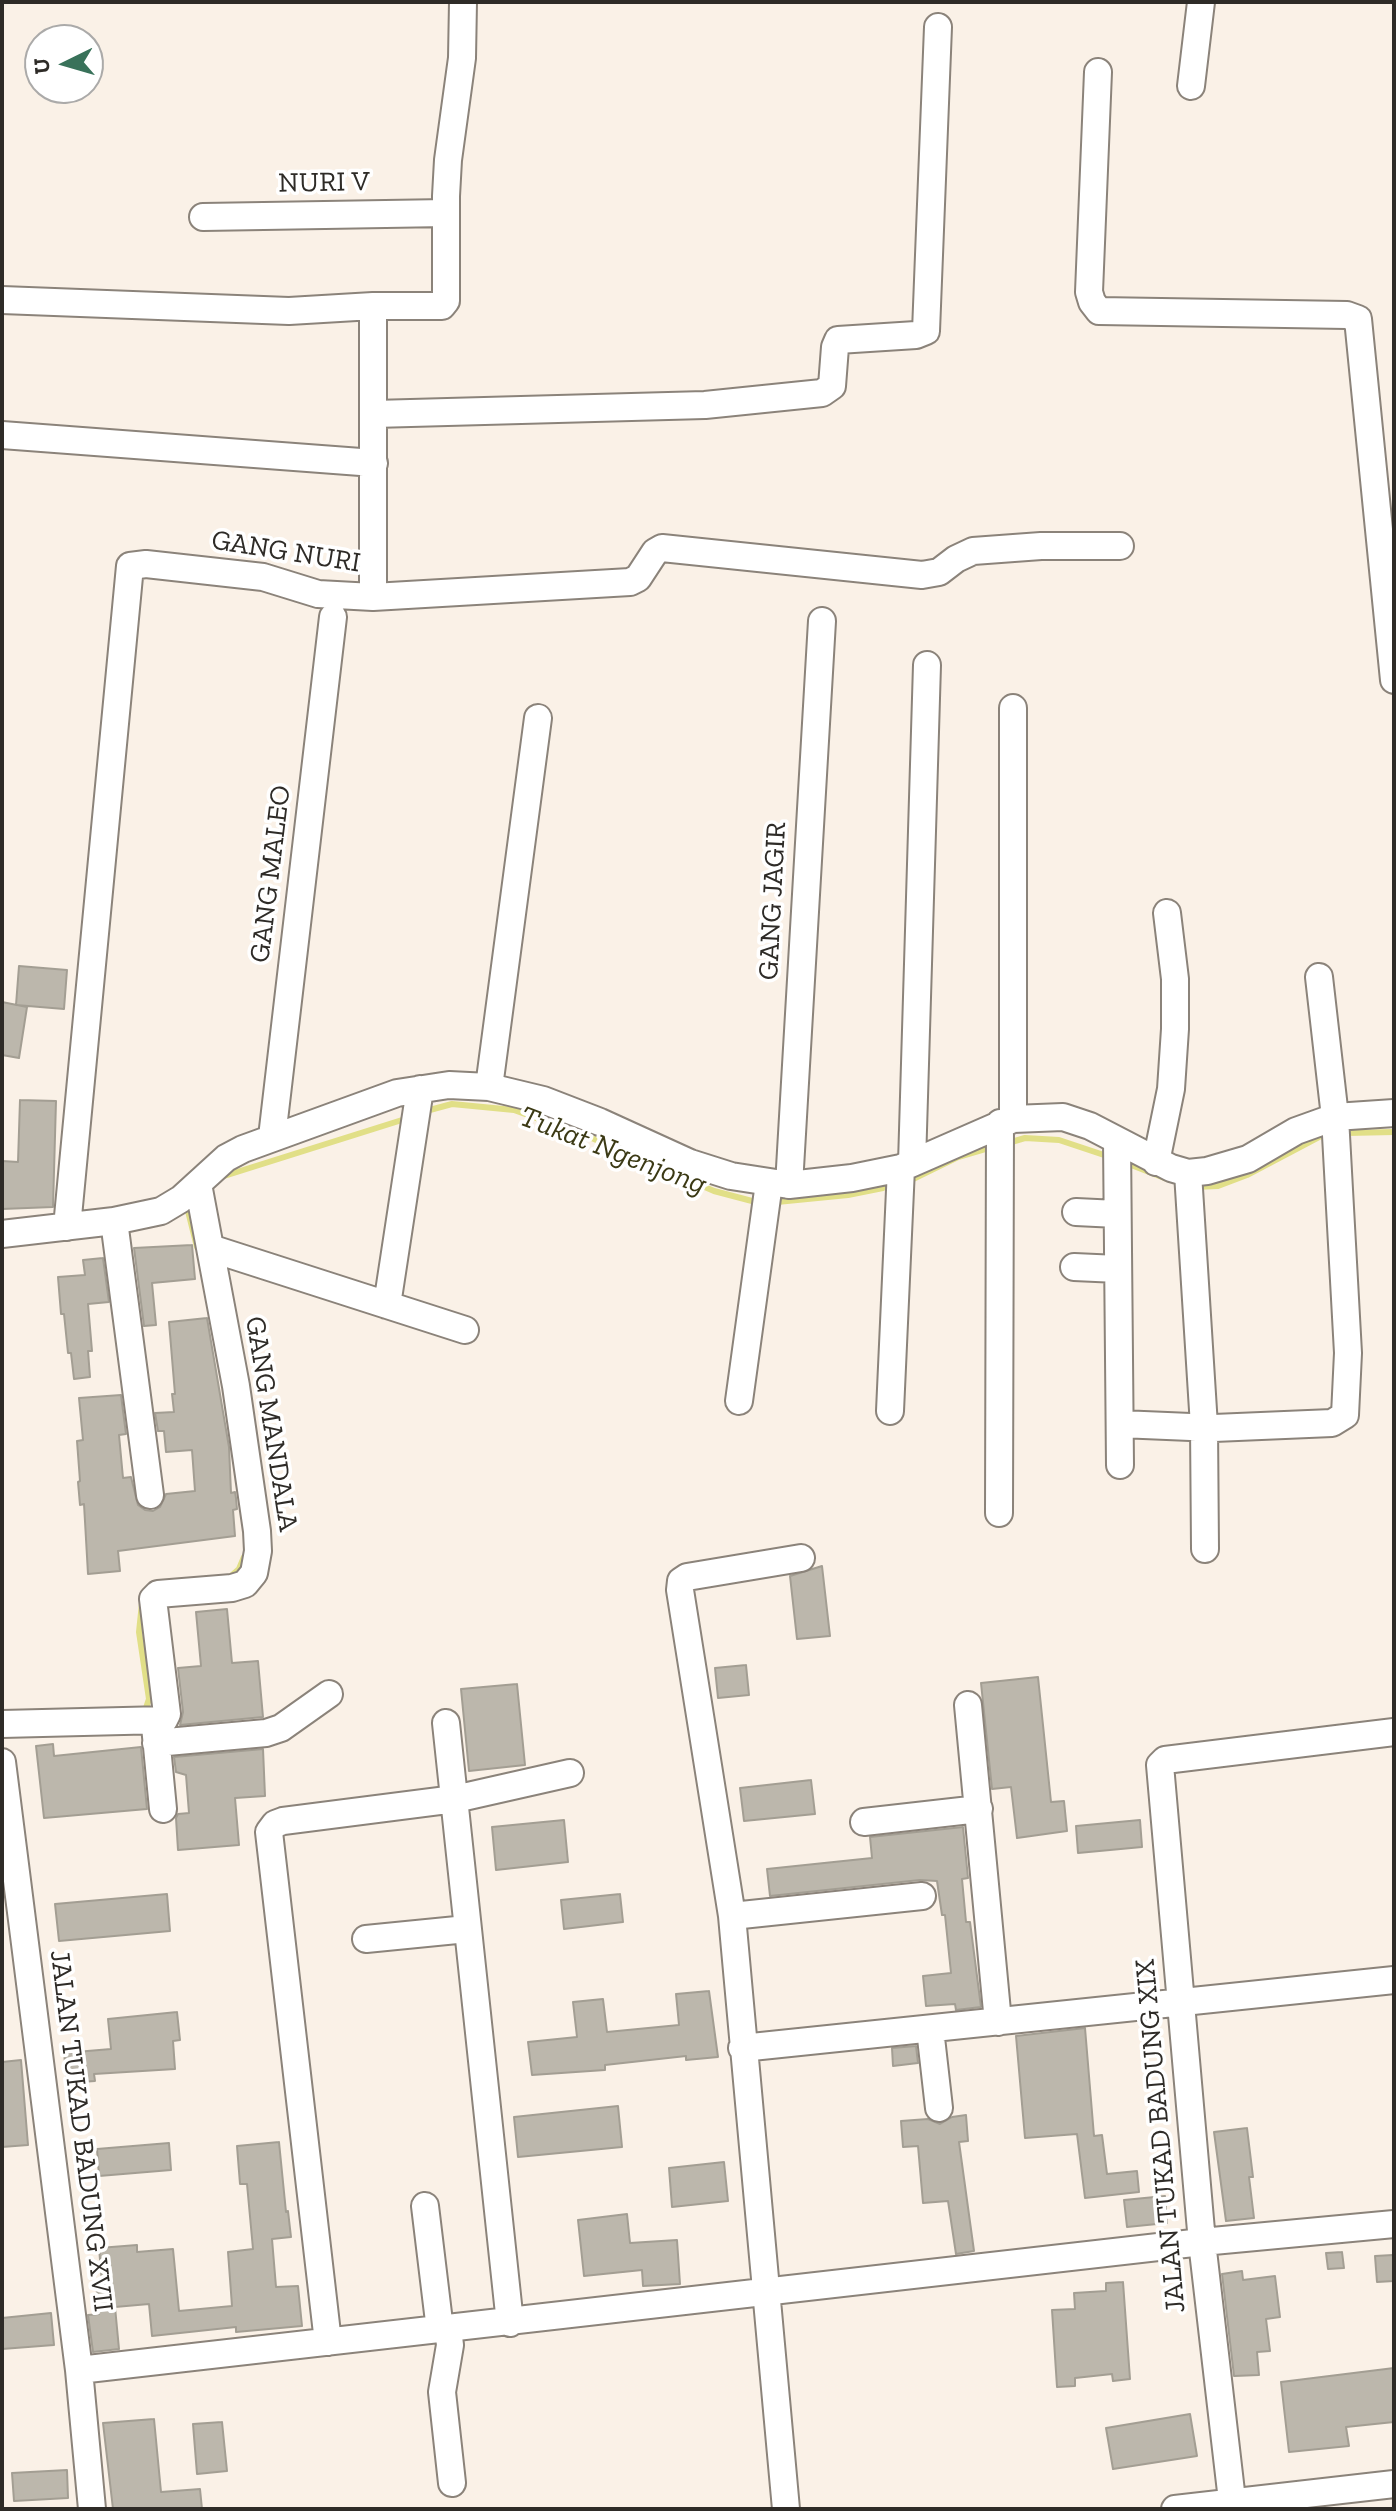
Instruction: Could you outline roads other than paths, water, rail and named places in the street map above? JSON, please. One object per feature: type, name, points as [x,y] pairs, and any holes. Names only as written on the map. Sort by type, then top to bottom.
[{"type":"street","points":[[2,300],[289,311],[442,306],[446,301],[448,160],[462,58],[463,2]]},
{"type":"street","points":[[1191,86],[1201,2]]},
{"type":"street","points":[[374,414],[705,405],[822,393],[832,386],[838,340],[916,335],[926,331],[938,27]]},
{"type":"street","points":[[1098,72],[1089,292],[1099,311],[1347,315],[1358,319],[1394,680]]},
{"type":"street","name":"NURI V","points":[[203,217],[446,213]]},
{"type":"street","points":[[373,306],[373,597]]},
{"type":"street","points":[[2,435],[374,463]]},
{"type":"street","name":"GANG NURI","points":[[67,1227],[128,568],[135,563],[263,577],[318,594],[373,597],[630,582],[638,578],[655,552],[662,548],[922,575],[939,572],[973,551],[1041,546],[1120,546]]},
{"type":"street","name":"GANG MALEO","points":[[272,1137],[333,617]]},
{"type":"street","name":"GANG JAGIR","points":[[786,1184],[822,621]]},
{"type":"street","points":[[890,1411],[906,1165],[927,665]]},
{"type":"street","points":[[999,1513],[1013,708]]},
{"type":"street","points":[[489,1087],[538,718]]},
{"type":"street","name":"GANG JAGIR","points":[[786,1184],[818,871]]},
{"type":"street","points":[[1156,1162],[1171,1089],[1175,1029],[1175,979],[1167,913]]},
{"type":"street","points":[[1120,1424],[1332,1423],[1345,1415],[1348,1353],[1335,1117],[1319,977]]},
{"type":"street","points":[[2,1234],[114,1221],[161,1211],[181,1199],[226,1158],[272,1137],[363,1104],[449,1085],[489,1087],[569,1108],[690,1163],[720,1173],[786,1184],[852,1178],[906,1165],[1006,1121],[1063,1117],[1090,1126],[1156,1162],[1188,1173],[1248,1159],[1296,1131],[1335,1117],[1394,1113]]},
{"type":"street","points":[[387,1305],[420,1089]]},
{"type":"street","points":[[1117,1141],[1120,1465]]},
{"type":"street","points":[[1188,1173],[1204,1426],[1205,1549]]},
{"type":"street","name":"GANG MANDALA","points":[[155,1733],[167,1714],[153,1599],[158,1594],[232,1588],[245,1584],[254,1573],[257,1559],[257,1531],[236,1386],[198,1184]]},
{"type":"street","points":[[739,1401],[786,1184]]},
{"type":"street","points":[[1076,1212],[1117,1214]]},
{"type":"street","points":[[114,1221],[150,1495]]},
{"type":"street","points":[[210,1248],[465,1330]]},
{"type":"street","points":[[1074,1267],[1118,1269]]},
{"type":"street","points":[[786,2509],[732,1916],[680,1586],[687,1577],[801,1558]]},
{"type":"street","points":[[2,1724],[155,1733],[266,1733],[281,1728],[329,1694]]},
{"type":"street","points":[[968,1705],[998,2022]]},
{"type":"street","points":[[446,1723],[510,2323]]},
{"type":"street","name":"JALAN TUKAD BADUNG XIX","points":[[1233,2506],[1202,2242],[1161,1762],[1394,1732]]},
{"type":"street","points":[[155,1733],[163,1809]]},
{"type":"street","name":"JALAN TUKAD BADUNG XVII","points":[[2,1762],[79,2370],[92,2509]]},
{"type":"street","points":[[328,2342],[269,1832],[275,1824],[283,1821],[455,1799],[570,1773]]},
{"type":"street","points":[[864,1822],[979,1809]]},
{"type":"street","points":[[732,1916],[922,1896]]},
{"type":"street","points":[[366,1939],[467,1929]]},
{"type":"street","points":[[742,2048],[1394,1980]]},
{"type":"street","points":[[930,2029],[939,2108]]},
{"type":"street","points":[[425,2206],[444,2330],[450,2345],[442,2392],[452,2483]]},
{"type":"street","points":[[79,2370],[1202,2242],[1394,2224]]},
{"type":"street","points":[[1175,2509],[1233,2506],[1394,2484]]},
{"type":"waterway","name":"Tukat Ngenjong","points":[[426,1111],[452,1104],[514,1110],[594,1139],[714,1191],[752,1201]]},
{"type":"waterway","name":"Tukat Ngenjong","points":[[221,1177],[402,1120]]},
{"type":"waterway","name":"Tukat Ngenjong","points":[[1347,1133],[1394,1132]]},
{"type":"waterway","name":"Tukat Ngenjong","points":[[1195,1187],[1218,1186],[1247,1175],[1319,1137]]},
{"type":"waterway","name":"Tukat Ngenjong","points":[[1008,1143],[1025,1138],[1059,1140],[1107,1156]]},
{"type":"waterway","name":"Tukat Ngenjong","points":[[907,1182],[958,1157],[992,1147]]},
{"type":"waterway","name":"Tukat Ngenjong","points":[[1126,1163],[1167,1179]]},
{"type":"waterway","name":"Tukat Ngenjong","points":[[777,1202],[883,1188]]},
{"type":"waterway","points":[[190,1204],[187,1207],[197,1247]]},
{"type":"waterway","points":[[230,1577],[239,1569],[244,1557]]},
{"type":"waterway","points":[[142,1603],[139,1632],[149,1699],[144,1714]]}]
